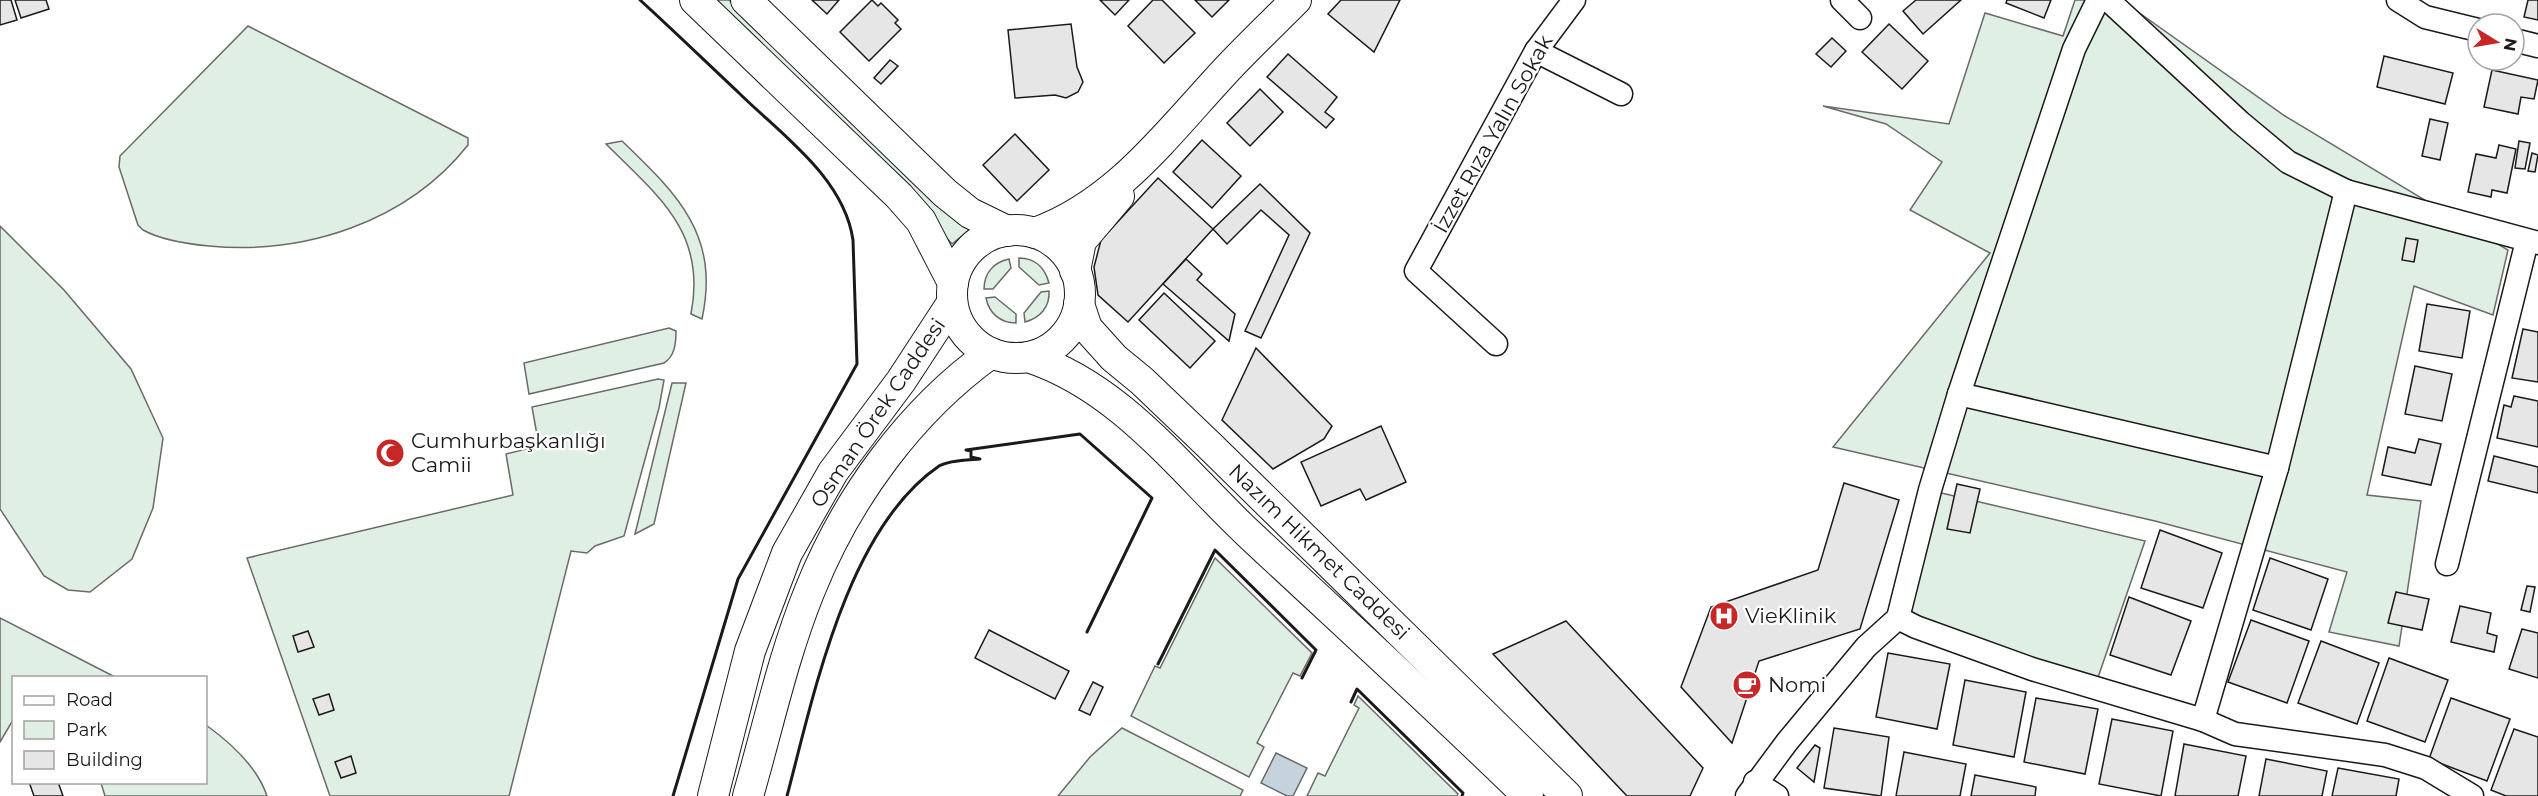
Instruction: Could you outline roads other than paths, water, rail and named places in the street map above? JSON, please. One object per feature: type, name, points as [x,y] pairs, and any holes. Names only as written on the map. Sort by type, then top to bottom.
[{"type":"main road","points":[[694,0],[899,196],[921,221],[952,293],[956,319],[977,345],[991,354],[1010,358],[1028,357],[1056,344],[1071,326],[1079,304],[1079,287],[1075,271],[1059,248],[970,213],[945,193],[746,0]]},
{"type":"main road","points":[[1075,271],[1081,241],[1123,192],[1146,160],[1231,64],[1296,0]]},
{"type":"main road","points":[[952,293],[957,267],[966,254],[991,235],[1059,225],[1115,186],[1146,160]]},
{"type":"main road","name":"Osman Örek Caddesi","points":[[713,796],[750,651],[787,553],[833,472],[902,381],[952,293]]},
{"type":"main road","name":"Nazım Hikmet Caddesi","points":[[1079,304],[1087,328],[1114,358],[1142,381],[1567,796]]},
{"type":"main road","name":"Osman Örek Caddesi","points":[[748,796],[787,658],[810,590],[836,534],[876,470],[900,438],[961,375],[991,354]]},
{"type":"main road","name":"Nazım Hikmet Caddesi","points":[[1028,357],[1057,366],[1081,379],[1127,415],[1247,532],[1528,796]]},
{"type":"street","name":"İzzet Rıza Yalın Sokak","points":[[1496,344],[1416,271],[1536,51],[1574,0]]},
{"type":"street","points":[[1842,0],[1860,18]]},
{"type":"street","points":[[1777,796],[1751,789],[1866,647],[1898,618],[1930,490],[1959,394],[2074,49],[2098,0]]},
{"type":"street","points":[[2108,0],[2240,122],[2288,162],[2346,191],[2532,242],[2447,564]]},
{"type":"street","points":[[2398,0],[2425,17],[2466,27]]},
{"type":"street","points":[[1536,51],[1621,94]]},
{"type":"street","points":[[2203,720],[2277,468],[2346,191]]},
{"type":"street","points":[[1959,394],[2277,468]]},
{"type":"street","points":[[1898,618],[1916,627],[2032,669],[2203,720],[2235,734],[2385,755],[2426,768],[2472,796]]},
{"type":"place","name":"Cumhurbaşkanlığı Camii","points":[[390,453]]},
{"type":"place","name":"VieKlinik","points":[[1724,616]]},
{"type":"place","name":"Nomi","points":[[1747,685]]}]
